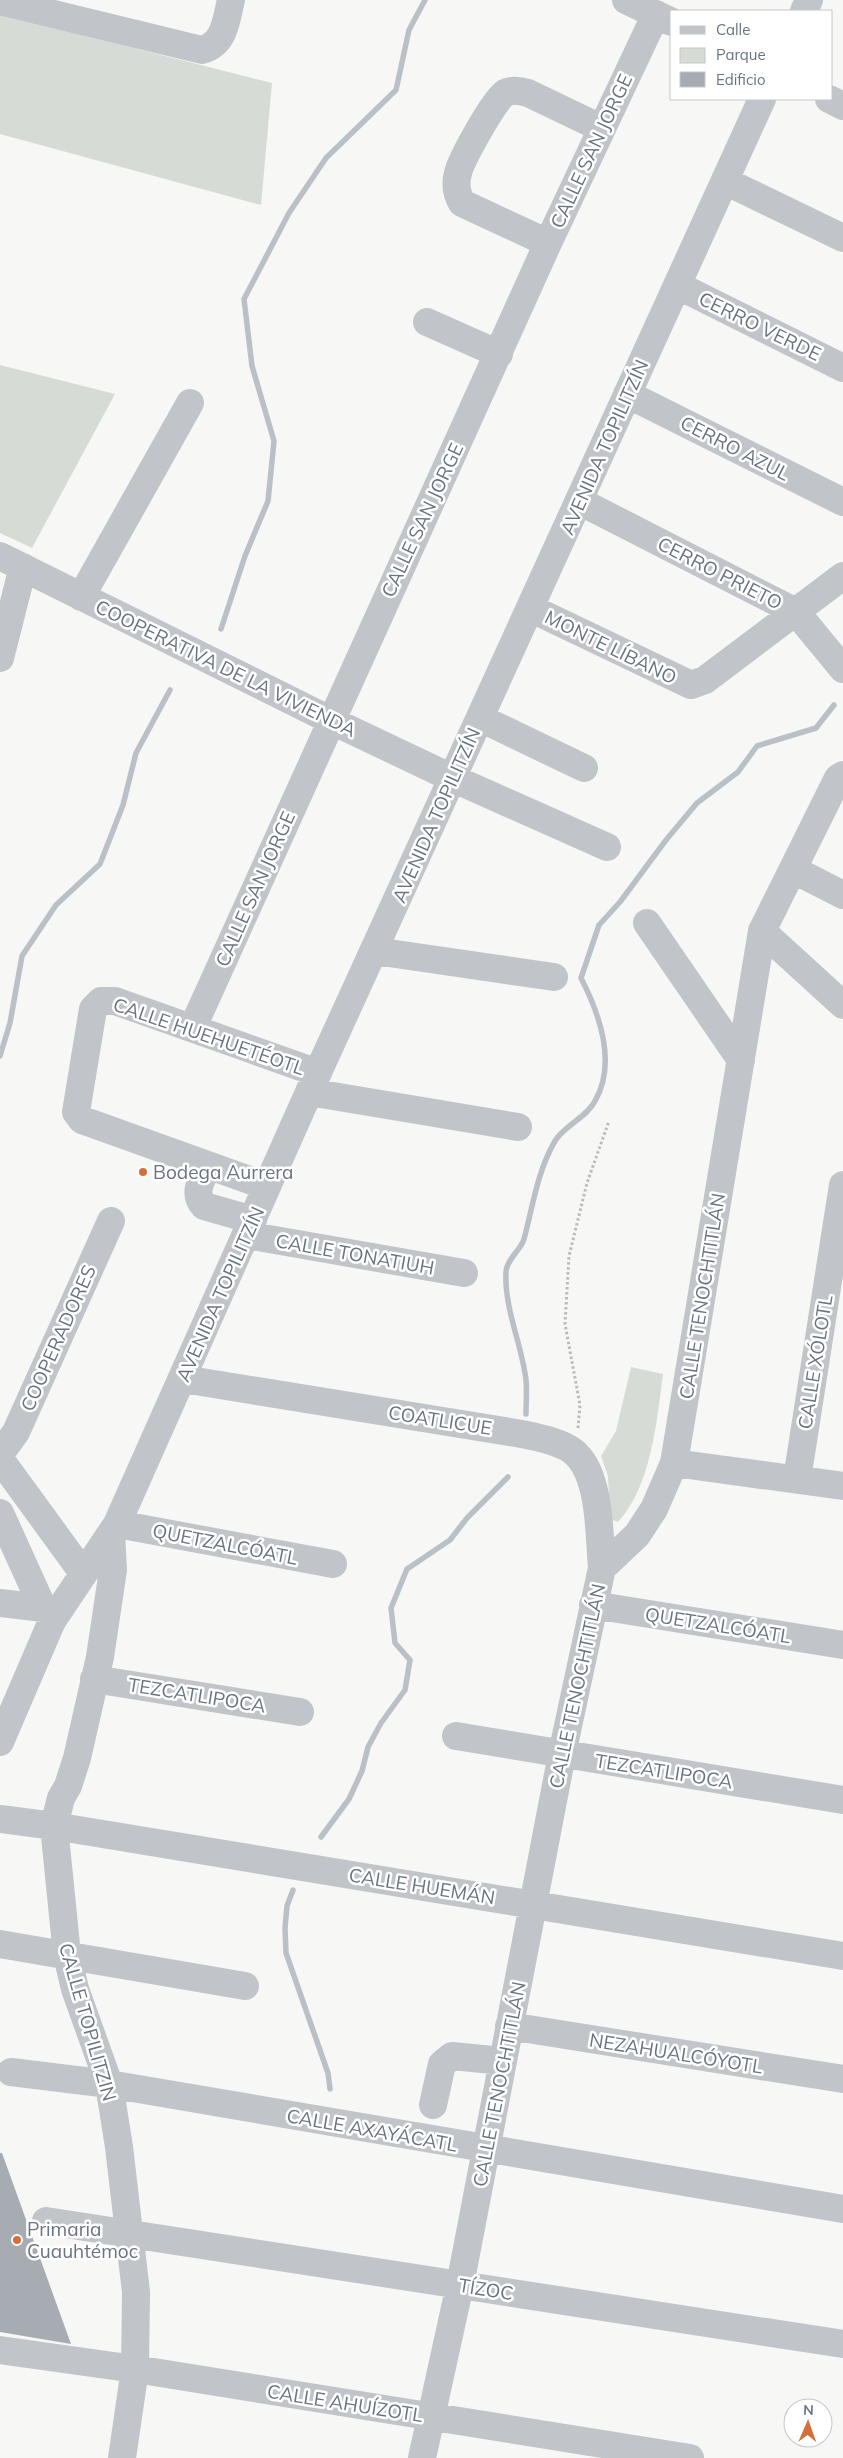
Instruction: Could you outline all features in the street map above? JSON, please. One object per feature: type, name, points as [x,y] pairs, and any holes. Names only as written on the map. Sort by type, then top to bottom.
[{"type":"street","points":[[0,1],[202,50],[211,48],[218,42],[222,35],[231,0]]},
{"type":"street","points":[[626,0],[664,18]]},
{"type":"street","name":"CALLE SAN JORGE","points":[[193,1028],[330,720],[601,128],[664,18]]},
{"type":"street","points":[[548,243],[462,203],[456,187],[458,170],[493,107],[506,93],[515,91],[528,92],[601,128]]},
{"type":"street","name":"AVENIDA TOPILITZÍN","points":[[2,1732],[47,1614],[83,1573],[114,1528],[183,1379],[313,1082],[375,951],[762,100]]},
{"type":"street","points":[[831,100],[843,106]]},
{"type":"street","points":[[725,181],[843,238]]},
{"type":"street","name":"CERRO VERDE","points":[[677,285],[843,368]]},
{"type":"street","points":[[427,322],[498,354]]},
{"type":"street","name":"CERRO AZUL","points":[[627,394],[843,502]]},
{"type":"street","points":[[81,597],[190,404]]},
{"type":"street","name":"CERRO PRIETO","points":[[579,501],[796,612],[843,670]]},
{"type":"street","points":[[0,658],[12,562]]},
{"type":"street","name":"COOPERATIVA DE LA VIVIENDA","points":[[12,562],[330,720],[452,778],[607,847]]},
{"type":"street","points":[[796,612],[843,576]]},
{"type":"street","name":"MONTE LÍBANO","points":[[530,608],[691,685],[705,680],[796,612]]},
{"type":"street","points":[[480,718],[584,768]]},
{"type":"street","name":"CALLE TENOCHTITLÁN","points":[[422,2458],[460,2285],[562,1754],[602,1568],[638,1536],[654,1508],[674,1463],[762,931],[794,870],[838,778],[843,774]]},
{"type":"street","points":[[794,870],[843,895]]},
{"type":"street","points":[[647,923],[741,1060]]},
{"type":"street","points":[[762,931],[843,1005]]},
{"type":"street","points":[[375,951],[554,977]]},
{"type":"street","name":"CALLE HUEHUETÉOTL","points":[[208,1166],[87,1123],[76,1112],[94,1009],[101,1001],[115,1001],[193,1028],[313,1082],[518,1127]]},
{"type":"street","points":[[208,1166],[266,1186]]},
{"type":"street","name":"CALLE TONATIUH","points":[[208,1166],[198,1190],[200,1201],[204,1206],[250,1228],[464,1273]]},
{"type":"street","name":"CALLE XÓLOTL","points":[[797,1479],[843,1185]]},
{"type":"street","name":"COOPERADORES","points":[[0,1454],[16,1432],[111,1220]]},
{"type":"street","name":"COATLICUE","points":[[183,1379],[516,1433],[554,1443],[576,1454]]},
{"type":"street","points":[[576,1454],[586,1468],[592,1484],[602,1568]]},
{"type":"street","points":[[0,1459],[83,1573]]},
{"type":"street","points":[[674,1463],[843,1486]]},
{"type":"street","points":[[0,1513],[47,1614]]},
{"type":"street","name":"QUETZALCÓATL","points":[[114,1528],[333,1564]]},
{"type":"street","name":"CALLE TOPILITZIN","points":[[114,1528],[112,1589],[94,1679],[77,1758],[68,1786],[61,1798],[54,1826],[67,1955],[80,2004],[108,2084],[136,2292],[135,2369],[122,2458]]},
{"type":"street","points":[[0,1603],[47,1614]]},
{"type":"street","name":"QUETZALCÓATL","points":[[594,1605],[843,1645]]},
{"type":"street","name":"TEZCATLIPOCA","points":[[94,1679],[300,1712]]},
{"type":"street","name":"TEZCATLIPOCA","points":[[456,1736],[843,1800]]},
{"type":"street","name":"CALLE HUEMÁN","points":[[0,1819],[54,1826],[843,1956]]},
{"type":"street","points":[[0,1944],[245,1986]]},
{"type":"street","name":"NEZAHUALCÓYOTL","points":[[509,2026],[843,2079]]},
{"type":"street","points":[[434,2105],[442,2064],[446,2059],[452,2056],[503,2061]]},
{"type":"street","name":"CALLE AXAYÁCATL","points":[[11,2072],[108,2084],[487,2150],[843,2209]]},
{"type":"street","name":"TÍZOC","points":[[46,2221],[843,2344]]},
{"type":"street","name":"CALLE AHUÍZOTL","points":[[0,2350],[135,2369],[690,2458]]},
{"type":"path","points":[[576,1454],[580,1405],[565,1324],[569,1256],[587,1183],[610,1121]]},
{"type":"green space","points":[[0,14],[272,83],[261,205],[0,134]]},
{"type":"green space","points":[[0,365],[115,394],[32,548],[0,533]]},
{"type":"green space","points":[[631,1367],[663,1374],[655,1432],[645,1472],[638,1491],[618,1522],[610,1519],[608,1476],[601,1456],[616,1431]]},
{"type":"building","name":"Primaria Cuauhtémoc","points":[[0,2153],[2,2153],[71,2344],[0,2332]]},
{"type":"waterway","points":[[221,629],[245,556],[268,501],[274,441],[252,366],[244,299],[289,213],[326,158],[396,90],[409,30],[425,0]]},
{"type":"waterway","points":[[0,1056],[10,1023],[22,956],[56,905],[100,864],[123,805],[136,753],[170,690]]},
{"type":"waterway","points":[[526,1414],[526,1380],[510,1313],[506,1272],[511,1259],[524,1239],[536,1189],[555,1141],[587,1112],[595,1101],[601,1086],[605,1071],[603,1039],[600,1023],[581,978],[599,925],[620,902],[666,840],[697,803],[738,772],[757,746],[816,728],[834,705]]},
{"type":"waterway","points":[[321,1837],[349,1799],[362,1771],[368,1747],[381,1723],[405,1690],[410,1660],[395,1643],[391,1608],[407,1569],[450,1540],[467,1518],[508,1477]]},
{"type":"waterway","points":[[293,1890],[287,1906],[285,1928],[286,1953],[328,2073],[330,2089]]},
{"type":"place","name":"Bodega Aurrera","points":[[143,1172]]},
{"type":"place","name":"Primaria Cuauhtémoc","points":[[17,2240]]}]
